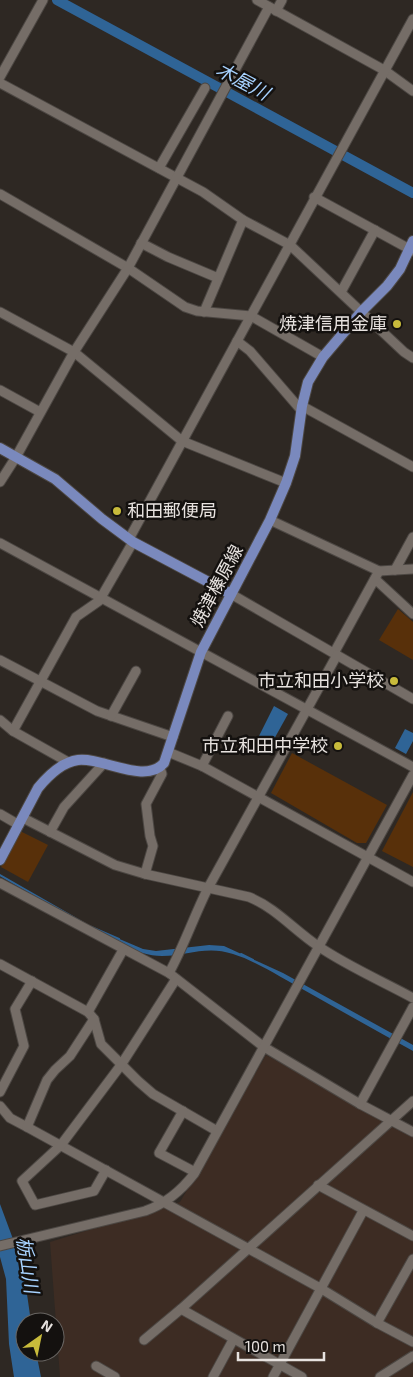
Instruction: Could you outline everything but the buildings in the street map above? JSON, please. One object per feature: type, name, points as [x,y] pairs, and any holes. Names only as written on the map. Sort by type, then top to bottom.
[{"type":"main road","name":"焼津榛原線","points":[[160,768],[168,752],[201,652],[270,520],[286,483],[294,456],[308,382],[323,357],[362,311],[388,286],[412,247]]},
{"type":"main road","points":[[0,448],[54,479],[131,541],[231,594]]},
{"type":"main road","points":[[0,860],[38,788],[68,762],[90,760],[135,771],[150,772],[160,768]]},
{"type":"street","points":[[0,77],[43,0]]},
{"type":"street","points":[[257,0],[384,70],[413,91]]},
{"type":"street","points":[[0,482],[16,457],[74,352],[128,268],[221,96],[273,9],[282,0]]},
{"type":"street","points":[[13,731],[76,617],[101,598],[182,441],[413,19]]},
{"type":"street","points":[[0,83],[203,192],[243,220],[290,245],[404,352],[413,358]]},
{"type":"street","points":[[159,168],[205,88]]},
{"type":"street","points":[[0,194],[128,268],[186,307],[204,312],[251,316],[323,357]]},
{"type":"street","points":[[314,197],[375,230],[412,247]]},
{"type":"street","points":[[204,312],[243,220]]},
{"type":"street","points":[[341,292],[375,230]]},
{"type":"street","points":[[141,243],[168,257],[218,278]]},
{"type":"street","points":[[0,312],[74,352],[182,441],[286,483]]},
{"type":"street","points":[[237,341],[250,351],[302,408],[413,467]]},
{"type":"street","points":[[0,390],[40,412]]},
{"type":"street","points":[[270,520],[377,575],[413,614]]},
{"type":"street","points":[[395,570],[413,537]]},
{"type":"street","points":[[0,543],[413,767]]},
{"type":"street","points":[[169,973],[208,888],[377,575],[395,570],[413,569]]},
{"type":"street","points":[[231,594],[413,699]]},
{"type":"street","points":[[0,660],[80,703],[111,716],[173,737]]},
{"type":"street","points":[[111,716],[136,671]]},
{"type":"street","points":[[202,766],[228,716]]},
{"type":"street","points":[[0,720],[13,731],[68,762]]},
{"type":"street","points":[[168,752],[202,766],[413,882]]},
{"type":"street","points":[[50,832],[64,807],[104,764]]},
{"type":"street","points":[[145,874],[153,846],[146,804],[162,774],[160,768]]},
{"type":"street","points":[[0,1246],[145,1211],[156,1207],[186,1186],[413,774]]},
{"type":"street","points":[[0,814],[50,832],[115,865],[145,874],[249,897],[261,902],[319,947],[413,998]]},
{"type":"street","points":[[0,883],[122,950],[169,973],[264,1047],[360,1104],[413,1132]]},
{"type":"street","points":[[27,1127],[47,1080],[70,1056],[122,950]]},
{"type":"street","points":[[0,964],[91,1015],[101,1044],[121,1065],[153,1094],[217,1131]]},
{"type":"street","points":[[106,1170],[94,1191],[35,1205],[22,1181],[61,1145],[121,1065],[176,979]]},
{"type":"street","points":[[0,1092],[24,1046],[15,1009],[32,981]]},
{"type":"street","points":[[360,1104],[413,1007]]},
{"type":"street","points":[[144,1340],[181,1310],[247,1248],[413,1101]]},
{"type":"street","points":[[0,1106],[10,1118],[320,1288],[377,1323],[413,1342]]},
{"type":"street","points":[[183,1111],[160,1154],[195,1172]]},
{"type":"street","points":[[318,1185],[413,1236]]},
{"type":"street","points":[[273,1377],[363,1210]]},
{"type":"street","points":[[377,1323],[413,1259]]},
{"type":"street","points":[[181,1310],[302,1377]]},
{"type":"street","points":[[213,1377],[233,1340]]},
{"type":"street","points":[[380,1377],[413,1356]]},
{"type":"street","points":[[96,1366],[115,1377]]},
{"type":"shaded area","points":[[398,609],[413,622],[413,660],[379,640]]},
{"type":"shaded area","points":[[292,753],[387,805],[366,843],[357,843],[271,793]]},
{"type":"shaded area","points":[[413,792],[413,867],[382,851]]},
{"type":"shaded area","points":[[20,831],[48,845],[28,882],[1,867]]},
{"type":"shaded area","points":[[266,1055],[413,1137],[413,1377],[60,1377],[59,1362],[65,1362],[65,1312],[55,1312],[50,1242],[180,1202]]},
{"type":"water","points":[[274,706],[288,714],[268,750],[255,744]]},
{"type":"water","points":[[405,729],[413,733],[413,741],[406,754],[395,748]]},
{"type":"water","points":[[89,926],[143,949],[156,951],[209,945],[224,946],[283,973],[413,1045],[413,1051],[269,970],[242,957],[214,951],[171,956],[152,955],[124,946]]},
{"type":"water","points":[[0,1204],[23,1266],[30,1312],[15,1312],[15,1362],[38,1362],[41,1377],[14,1377],[9,1344],[6,1279],[0,1257]]},
{"type":"waterway","name":"木屋川","points":[[57,0],[413,193]]},
{"type":"waterway","points":[[0,875],[89,926],[119,939]]},
{"type":"waterway","points":[[241,954],[253,960]]},
{"type":"place","name":"焼津信用金庫","points":[[397,324]]},
{"type":"place","name":"和田郵便局","points":[[117,511]]},
{"type":"place","name":"市立和田小学校","points":[[394,681]]},
{"type":"place","name":"市立和田中学校","points":[[338,746]]},
{"type":"water label","name":"栃山川","points":[[28,1265]]}]
